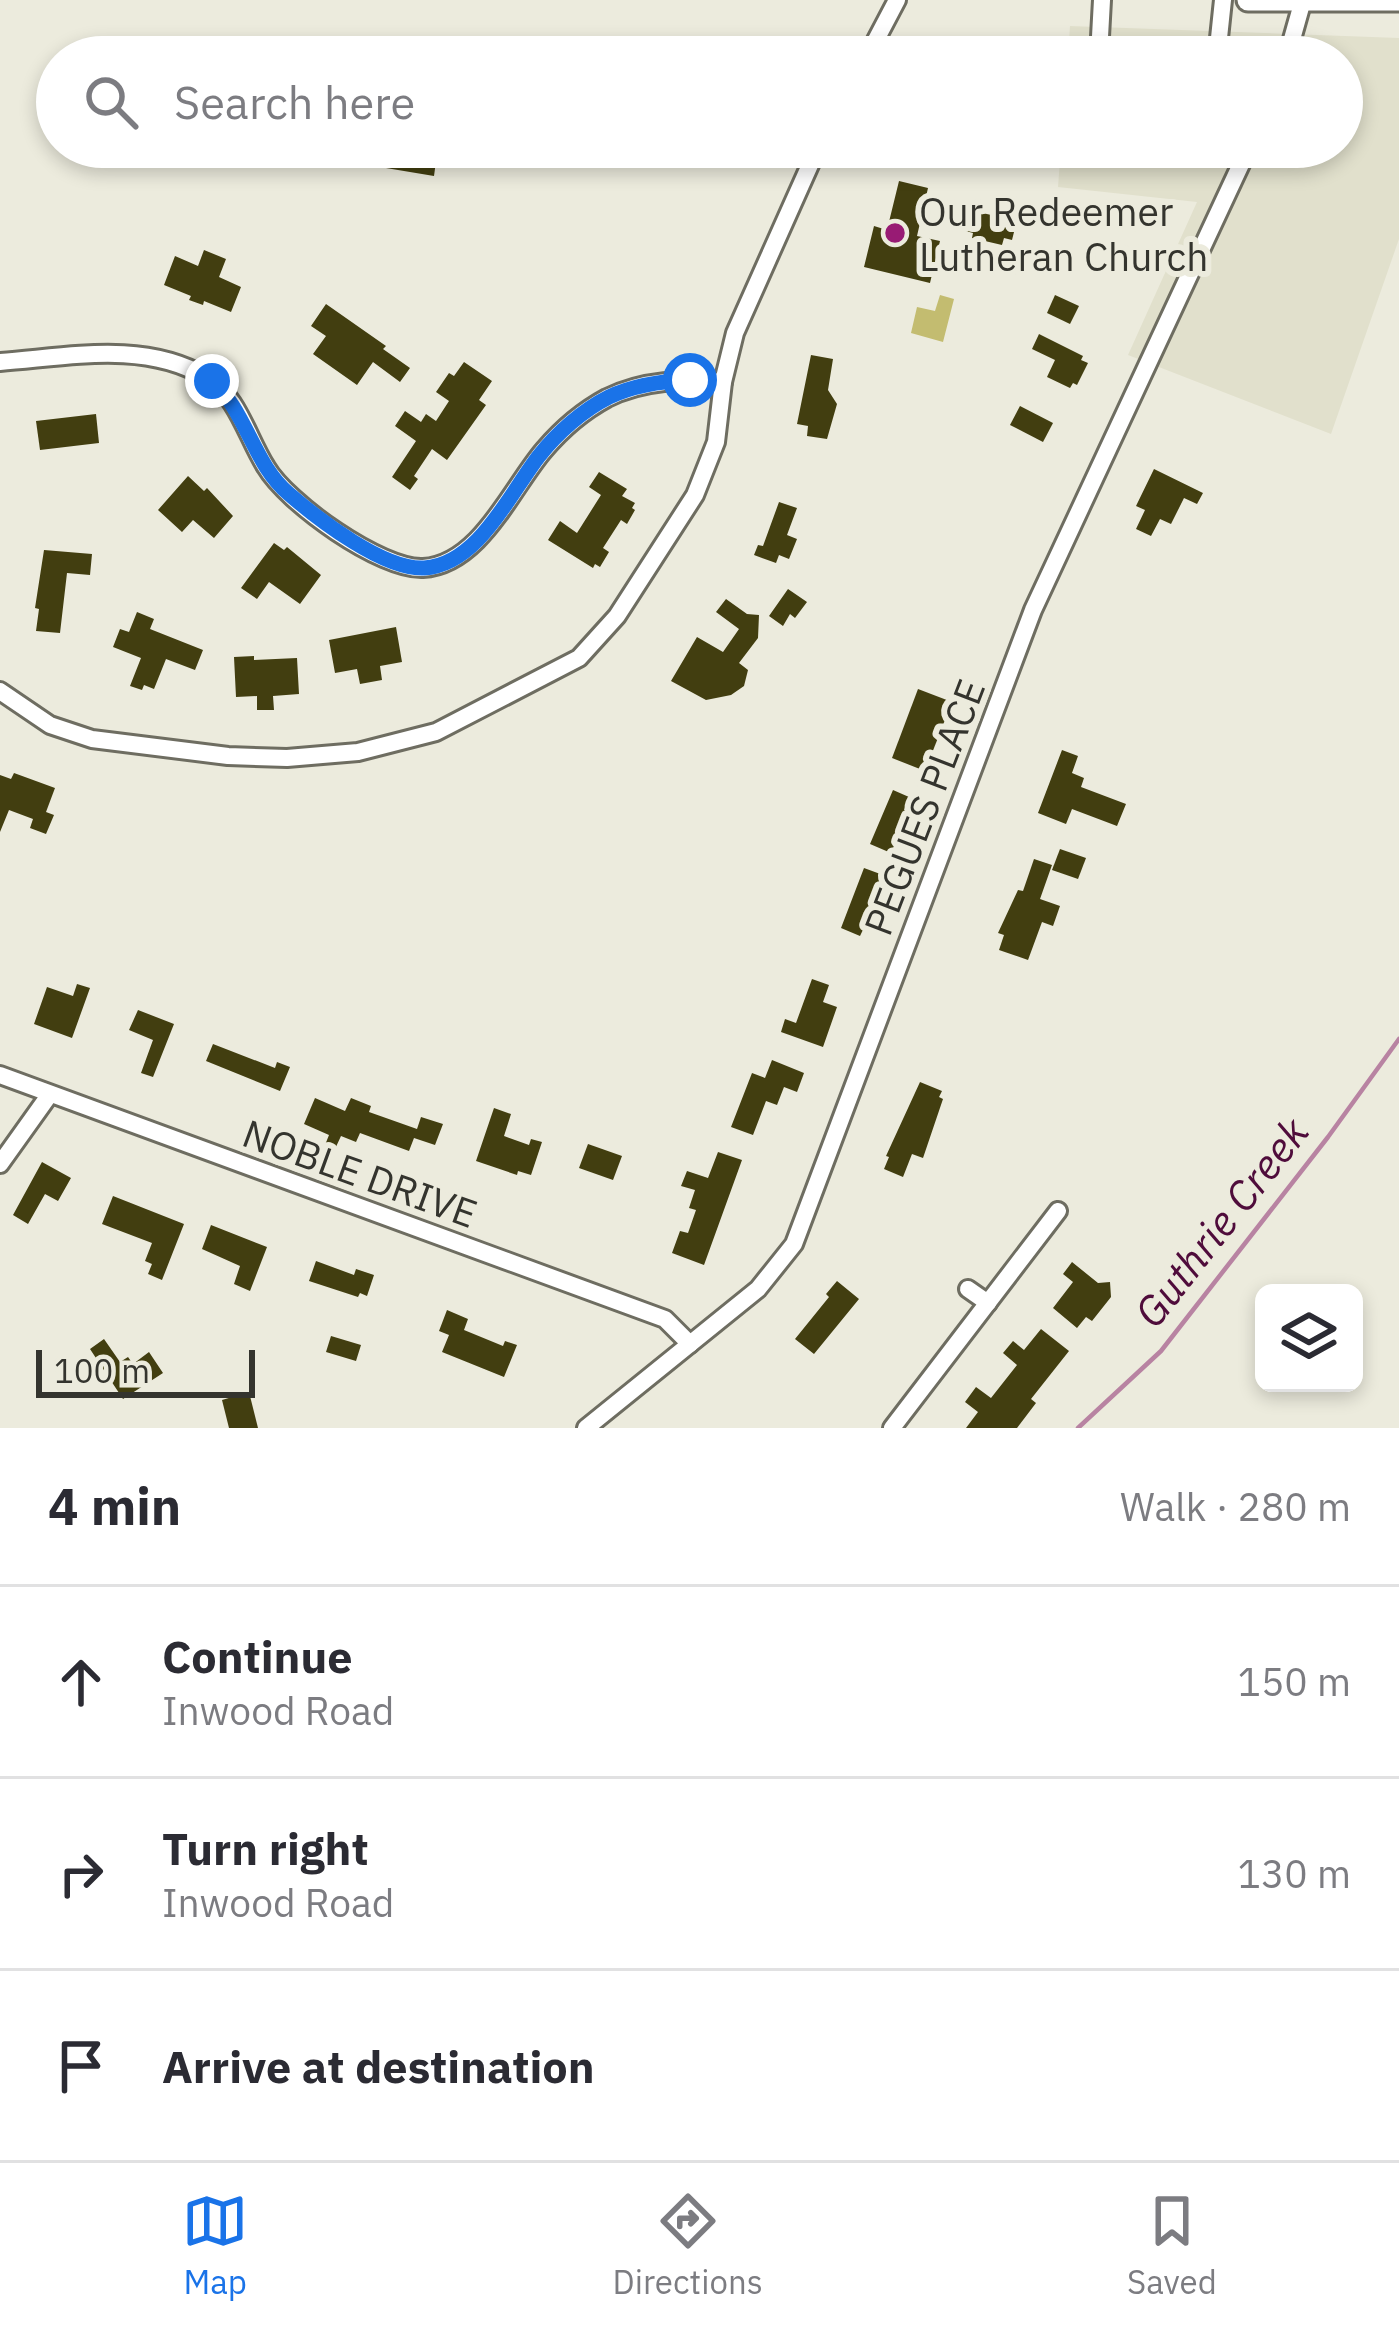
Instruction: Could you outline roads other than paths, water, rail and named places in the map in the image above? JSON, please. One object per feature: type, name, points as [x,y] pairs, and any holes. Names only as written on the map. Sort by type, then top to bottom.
[{"type":"main road","points":[[1248,0],[1399,0]]},
{"type":"street","points":[[877,36],[897,0]]},
{"type":"street","points":[[1100,36],[1102,0]]},
{"type":"street","points":[[1219,36],[1223,0]]},
{"type":"street","points":[[1293,36],[1302,1]]},
{"type":"street","points":[[0,691],[38,718],[76,736],[265,759],[324,756],[436,732],[564,667],[599,639],[672,535],[694,495],[716,442],[723,382],[740,321],[809,168]]},
{"type":"street","name":"PEGUES PLACE","points":[[586,1428],[758,1289],[794,1244],[1033,610],[1239,168]]},
{"type":"street","points":[[0,362],[132,354],[203,375],[228,397],[266,468],[284,490],[378,555],[400,565],[424,568],[465,551],[542,452],[610,396],[654,383],[723,382]]},
{"type":"street","name":"NOBLE DRIVE","points":[[0,1075],[664,1319],[690,1344]]},
{"type":"street","points":[[0,1164],[50,1094]]},
{"type":"street","points":[[892,1428],[1058,1211]]},
{"type":"street","points":[[968,1289],[988,1303]]},
{"type":"waterway","name":"Guthrie Creek","points":[[1078,1428],[1161,1351],[1399,1039]]},
{"type":"place","name":"Our Redeemer Lutheran Church","points":[[895,233]]}]
